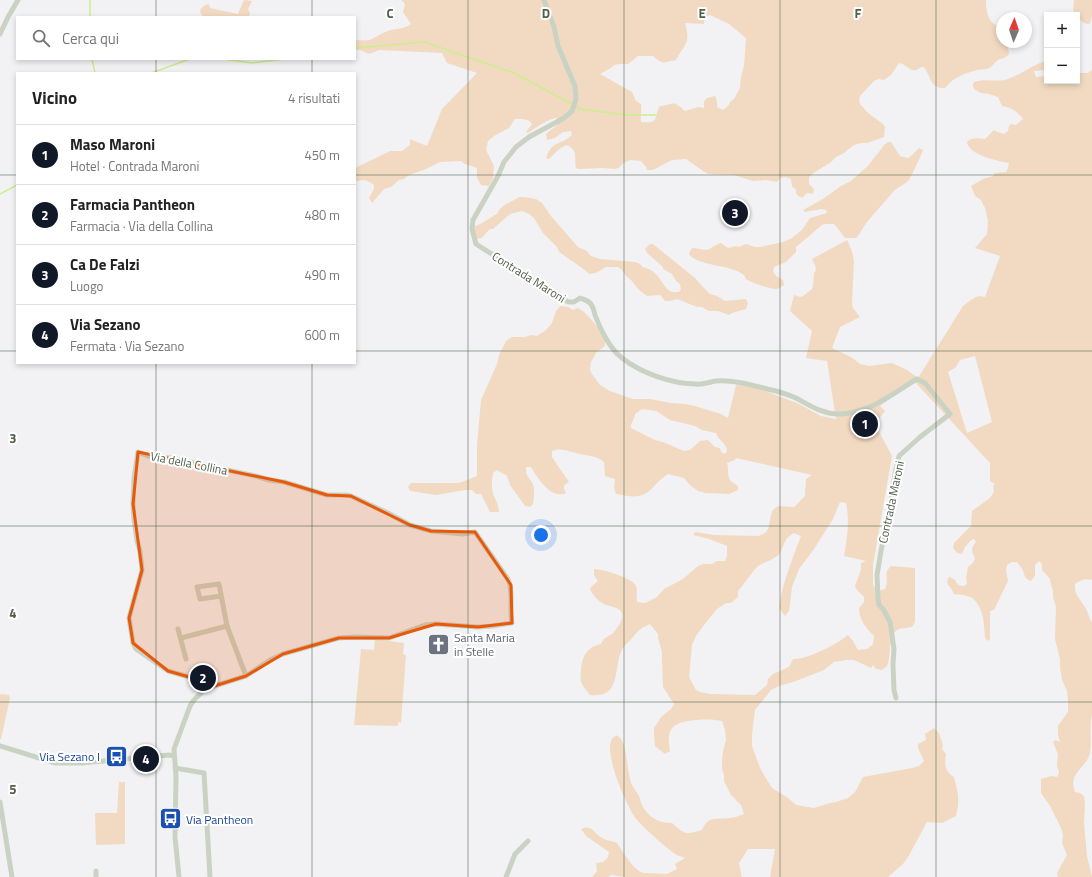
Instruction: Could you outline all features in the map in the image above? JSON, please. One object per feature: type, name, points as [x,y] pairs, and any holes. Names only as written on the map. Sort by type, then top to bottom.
[{"type":"street","points":[[0,34],[8,16],[18,0]]},
{"type":"street","name":"Contrada Maroni","points":[[544,0],[554,27],[558,46],[575,86],[576,99],[572,111],[564,118],[529,137],[516,146],[504,162],[498,176],[473,220],[472,229],[476,244],[534,281],[547,287],[568,302],[574,302],[580,298],[587,300],[592,306],[595,316],[609,344],[621,358],[645,372],[683,384],[704,384],[716,381],[729,381],[757,386],[794,398],[829,414],[842,414],[867,409],[917,379],[926,383],[950,414],[920,437],[900,456],[895,473],[877,575],[879,605],[883,609],[891,627],[894,649],[893,664],[896,698]]},
{"type":"street","name":"Via della Collina","points":[[205,689],[189,678],[168,671],[146,657],[136,648],[133,643],[129,618],[142,570],[140,551],[136,541],[133,504],[134,478],[138,452],[148,456],[171,458],[284,482],[327,495],[346,495],[388,513],[410,525],[431,531],[463,534],[475,532],[511,585],[512,623],[478,627],[436,624],[425,625],[389,638],[339,638],[283,654],[270,660],[246,676]]},
{"type":"street","points":[[179,877],[175,837],[175,745],[190,706],[205,689],[246,676],[227,626],[219,584],[197,587],[200,599],[221,596]]},
{"type":"street","points":[[181,638],[227,626]]},
{"type":"street","points":[[178,629],[186,659]]},
{"type":"street","points":[[0,746],[55,763],[63,764],[169,755],[174,756]]},
{"type":"street","points":[[176,768],[204,773],[210,877]]},
{"type":"street","points":[[0,802],[12,877]]},
{"type":"street","points":[[506,877],[515,854],[528,841]]},
{"type":"highlighted area","points":[[138,452],[284,482],[327,495],[351,496],[410,525],[431,531],[475,532],[511,585],[512,623],[478,627],[436,624],[389,638],[339,638],[283,654],[246,676],[205,689],[189,677],[168,671],[133,643],[129,618],[142,570],[133,504]]},
{"type":"shaded area","points":[[244,0],[252,1],[248,9],[250,14],[249,16],[203,16],[200,11],[203,6],[209,4],[210,8],[238,14]]},
{"type":"shaded area","points":[[401,0],[986,0],[988,16],[996,25],[996,48],[1008,48],[1009,54],[998,60],[988,69],[977,70],[959,76],[945,88],[940,88],[934,84],[924,67],[912,70],[899,63],[891,75],[884,80],[879,79],[874,81],[859,99],[860,104],[868,113],[885,127],[884,137],[867,143],[854,145],[812,174],[809,178],[809,184],[814,189],[813,194],[807,193],[802,198],[796,194],[796,189],[792,187],[791,179],[786,177],[780,178],[777,182],[766,180],[753,181],[734,175],[708,174],[686,159],[672,160],[653,170],[647,170],[641,161],[630,160],[622,164],[619,168],[614,169],[578,169],[576,168],[573,149],[566,145],[558,150],[549,159],[546,158],[551,148],[572,135],[571,131],[563,132],[555,138],[547,140],[546,134],[557,125],[557,118],[554,118],[528,133],[526,132],[532,124],[524,119],[515,119],[509,128],[488,141],[486,150],[494,166],[493,178],[489,186],[481,185],[477,178],[477,168],[461,161],[440,162],[409,175],[404,179],[399,180],[391,187],[384,189],[372,203],[369,198],[374,189],[374,185],[365,180],[356,182],[356,168],[390,151],[402,151],[410,145],[410,139],[427,146],[442,109],[477,73],[447,63],[442,53],[379,50],[369,54],[356,50],[356,40],[371,39],[386,31],[405,27],[411,24],[403,12],[405,4]],"holes":[[[710,15],[729,24],[746,38],[744,65],[740,88],[734,99],[723,110],[717,107],[715,96],[707,98],[704,101],[704,108],[698,107],[685,111],[675,104],[660,106],[654,121],[651,122],[641,122],[641,104],[636,101],[632,92],[600,74],[614,65],[628,64],[638,56],[653,56],[662,62],[676,60],[687,39],[685,23],[704,24],[704,18]]]},
{"type":"shaded area","points":[[1074,0],[1092,0],[1092,16],[1090,23],[1084,23],[1080,20],[1080,12],[1074,12]]},
{"type":"shaded area","points":[[1044,62],[1044,70],[1034,71],[1036,77],[1044,76],[1044,84],[1080,84],[1080,73],[1088,73],[1092,70],[1092,580],[1081,580],[1075,584],[1075,588],[1077,596],[1086,609],[1092,622],[1092,715],[1089,757],[1076,775],[1073,786],[1075,792],[1084,796],[1084,823],[1087,856],[1092,877],[1058,877],[1057,873],[1067,855],[1062,843],[1063,835],[1050,806],[1041,793],[1041,779],[1051,776],[1057,777],[1059,772],[1057,766],[1058,754],[1053,742],[1055,740],[1060,742],[1058,726],[1068,712],[1067,691],[1062,680],[1060,659],[1055,639],[1056,607],[1050,579],[1042,570],[1042,564],[1039,561],[1035,565],[1035,576],[1031,581],[1026,578],[1017,562],[1012,562],[1007,565],[1006,570],[1008,581],[994,610],[990,611],[990,639],[988,641],[985,638],[981,610],[979,606],[971,597],[954,594],[947,582],[948,578],[950,577],[961,586],[967,584],[966,578],[968,567],[973,563],[975,558],[972,550],[976,542],[974,539],[971,540],[965,547],[962,554],[957,553],[953,548],[954,543],[971,526],[972,511],[990,498],[994,492],[993,486],[995,484],[990,481],[990,463],[914,381],[880,406],[885,411],[875,424],[892,456],[873,565],[873,585],[878,591],[885,589],[887,582],[886,574],[891,566],[915,568],[915,622],[912,627],[898,629],[894,633],[887,666],[882,670],[876,669],[873,665],[871,668],[854,660],[834,662],[824,670],[771,690],[755,710],[752,746],[760,768],[772,788],[796,805],[814,808],[848,798],[855,792],[863,777],[919,766],[924,761],[918,748],[918,744],[926,740],[925,734],[934,728],[939,733],[943,745],[942,749],[946,754],[945,761],[947,770],[954,777],[958,801],[956,816],[942,823],[927,822],[908,857],[903,864],[888,877],[770,877],[775,849],[748,849],[739,863],[742,877],[624,877],[612,875],[608,877],[592,877],[597,871],[596,863],[603,862],[608,857],[609,852],[586,836],[581,829],[585,828],[591,829],[604,839],[617,843],[633,866],[644,873],[667,874],[677,869],[675,864],[685,858],[677,855],[651,834],[633,814],[622,793],[613,768],[610,746],[612,739],[616,735],[621,739],[625,748],[630,781],[639,796],[644,809],[650,816],[662,822],[672,823],[683,832],[692,833],[702,830],[710,820],[733,818],[744,814],[741,805],[731,795],[724,781],[722,760],[726,740],[722,721],[704,719],[682,722],[671,729],[669,738],[670,751],[665,754],[655,746],[654,728],[661,717],[671,709],[674,704],[663,687],[662,652],[658,634],[650,624],[642,628],[625,645],[621,652],[614,682],[607,692],[600,695],[590,695],[583,686],[581,676],[584,656],[592,647],[601,644],[604,639],[613,633],[621,621],[622,616],[620,610],[605,605],[592,593],[590,589],[598,581],[594,575],[594,569],[610,572],[624,577],[634,583],[637,590],[637,602],[645,603],[657,597],[664,589],[683,579],[698,566],[703,564],[712,564],[717,561],[725,561],[727,556],[727,546],[693,535],[695,532],[714,535],[758,536],[763,534],[768,529],[771,514],[774,509],[778,506],[794,507],[805,496],[806,479],[812,475],[736,458],[735,460],[727,463],[729,478],[738,486],[738,490],[729,494],[705,493],[698,491],[684,478],[668,474],[647,493],[638,496],[628,496],[616,494],[614,488],[615,479],[605,476],[604,462],[599,458],[566,450],[556,450],[552,451],[552,457],[569,482],[564,485],[566,493],[561,494],[550,491],[537,477],[531,467],[526,467],[526,473],[533,484],[534,489],[533,504],[530,507],[525,506],[510,485],[507,476],[497,470],[493,473],[492,485],[499,512],[490,512],[481,494],[476,494],[472,490],[436,495],[410,491],[408,487],[411,483],[459,483],[477,476],[477,445],[481,400],[497,364],[499,355],[506,341],[512,337],[525,337],[531,335],[537,336],[546,330],[552,323],[556,311],[560,306],[568,307],[573,310],[577,308],[580,309],[593,322],[604,337],[605,346],[596,353],[591,362],[590,370],[600,385],[610,391],[633,399],[650,399],[695,406],[721,414],[728,418],[736,385],[754,387],[797,403],[821,416],[836,419],[827,361],[806,358],[812,331],[790,311],[794,295],[800,297],[803,296],[812,289],[814,273],[816,270],[812,259],[847,240],[852,251],[854,261],[852,304],[853,308],[860,317],[840,327],[832,348],[851,357],[860,364],[869,366],[892,363],[907,370],[918,378],[963,306],[978,296],[985,297],[1000,256],[975,248],[987,234],[988,221],[985,208],[981,200],[975,196],[971,186],[983,179],[993,176],[995,173],[1006,172],[1009,163],[984,157],[978,154],[969,147],[967,142],[978,138],[985,139],[994,130],[1004,134],[1008,131],[1011,124],[1016,125],[1023,119],[1014,110],[1002,106],[998,97],[981,93],[974,89],[974,82],[982,80],[1005,80]],"holes":[[[975,356],[992,422],[967,433],[948,372],[956,367],[960,360]],[[642,409],[656,411],[670,420],[716,433],[725,445],[727,450],[725,454],[721,452],[720,448],[715,447],[708,440],[700,441],[690,450],[684,451],[655,440],[631,428],[635,414]],[[840,502],[846,503],[848,523],[844,556],[866,561],[861,563],[861,570],[855,586],[864,597],[864,602],[859,608],[859,612],[864,624],[874,636],[873,644],[867,649],[858,650],[848,635],[822,651],[807,657],[793,659],[789,667],[773,674],[768,679],[767,685],[755,695],[710,694],[696,690],[689,677],[692,645],[696,636],[704,625],[717,609],[726,603],[731,603],[738,597],[738,591],[755,569],[778,555],[786,539],[794,533],[801,536],[780,599],[779,608],[785,616],[789,611],[792,587],[799,569],[833,519]]]},
{"type":"shaded area","points":[[888,142],[891,142],[900,156],[908,158],[919,148],[923,150],[908,181],[893,192],[867,222],[856,238],[845,238],[834,224],[822,225],[796,247],[796,252],[786,262],[774,267],[773,271],[776,276],[783,280],[784,285],[780,288],[773,289],[755,283],[746,279],[744,275],[736,271],[702,262],[689,254],[692,248],[706,250],[721,243],[728,248],[736,246],[739,247],[746,244],[760,247],[783,242],[792,238],[802,230],[810,218],[827,213],[826,210],[822,209],[805,212],[803,210],[851,181],[866,168]]},
{"type":"shaded area","points":[[519,197],[536,199],[542,203],[551,216],[578,247],[587,251],[591,256],[600,259],[635,262],[640,264],[657,275],[667,289],[672,292],[679,292],[681,289],[680,284],[672,274],[663,269],[663,267],[647,253],[645,249],[650,244],[653,244],[695,278],[710,294],[725,301],[746,299],[748,303],[746,309],[729,315],[718,311],[709,311],[702,307],[697,307],[677,299],[665,301],[660,295],[647,296],[638,289],[618,267],[606,267],[596,273],[589,274],[559,252],[557,247],[543,233],[534,218],[522,211],[510,214],[493,229],[490,229],[482,238],[476,239],[473,232],[475,226],[497,214],[501,208]]},
{"type":"shaded area","points":[[375,639],[404,643],[403,654],[406,655],[401,723],[398,722],[398,726],[354,725],[361,649],[374,650]]},
{"type":"shaded area","points":[[0,695],[9,695],[10,698],[0,739]]},
{"type":"shaded area","points":[[119,782],[125,782],[125,844],[96,845],[95,813],[117,813]]},
{"type":"waterway","points":[[90,0],[90,16]]},
{"type":"waterway","points":[[356,48],[424,42],[514,73],[572,104]]},
{"type":"waterway","points":[[92,60],[95,72]]},
{"type":"waterway","points":[[154,72],[187,60]]},
{"type":"waterway","points":[[230,60],[252,63],[276,60]]},
{"type":"waterway","points":[[575,106],[580,109],[627,115],[656,115]]},
{"type":"waterway","points":[[0,194],[16,186]]},
{"type":"place","name":"Ca De Falzi","points":[[735,213]]},
{"type":"place","name":"Maso Maroni","points":[[865,424]]},
{"type":"place","name":"Santa Maria in Stelle","points":[[439,644]]},
{"type":"place","name":"Farmacia Pantheon","points":[[203,678]]},
{"type":"place","name":"Via Sezano I","points":[[116,756]]},
{"type":"place","name":"Via Sezano","points":[[146,759]]},
{"type":"place","name":"Via Pantheon","points":[[170,819]]}]
